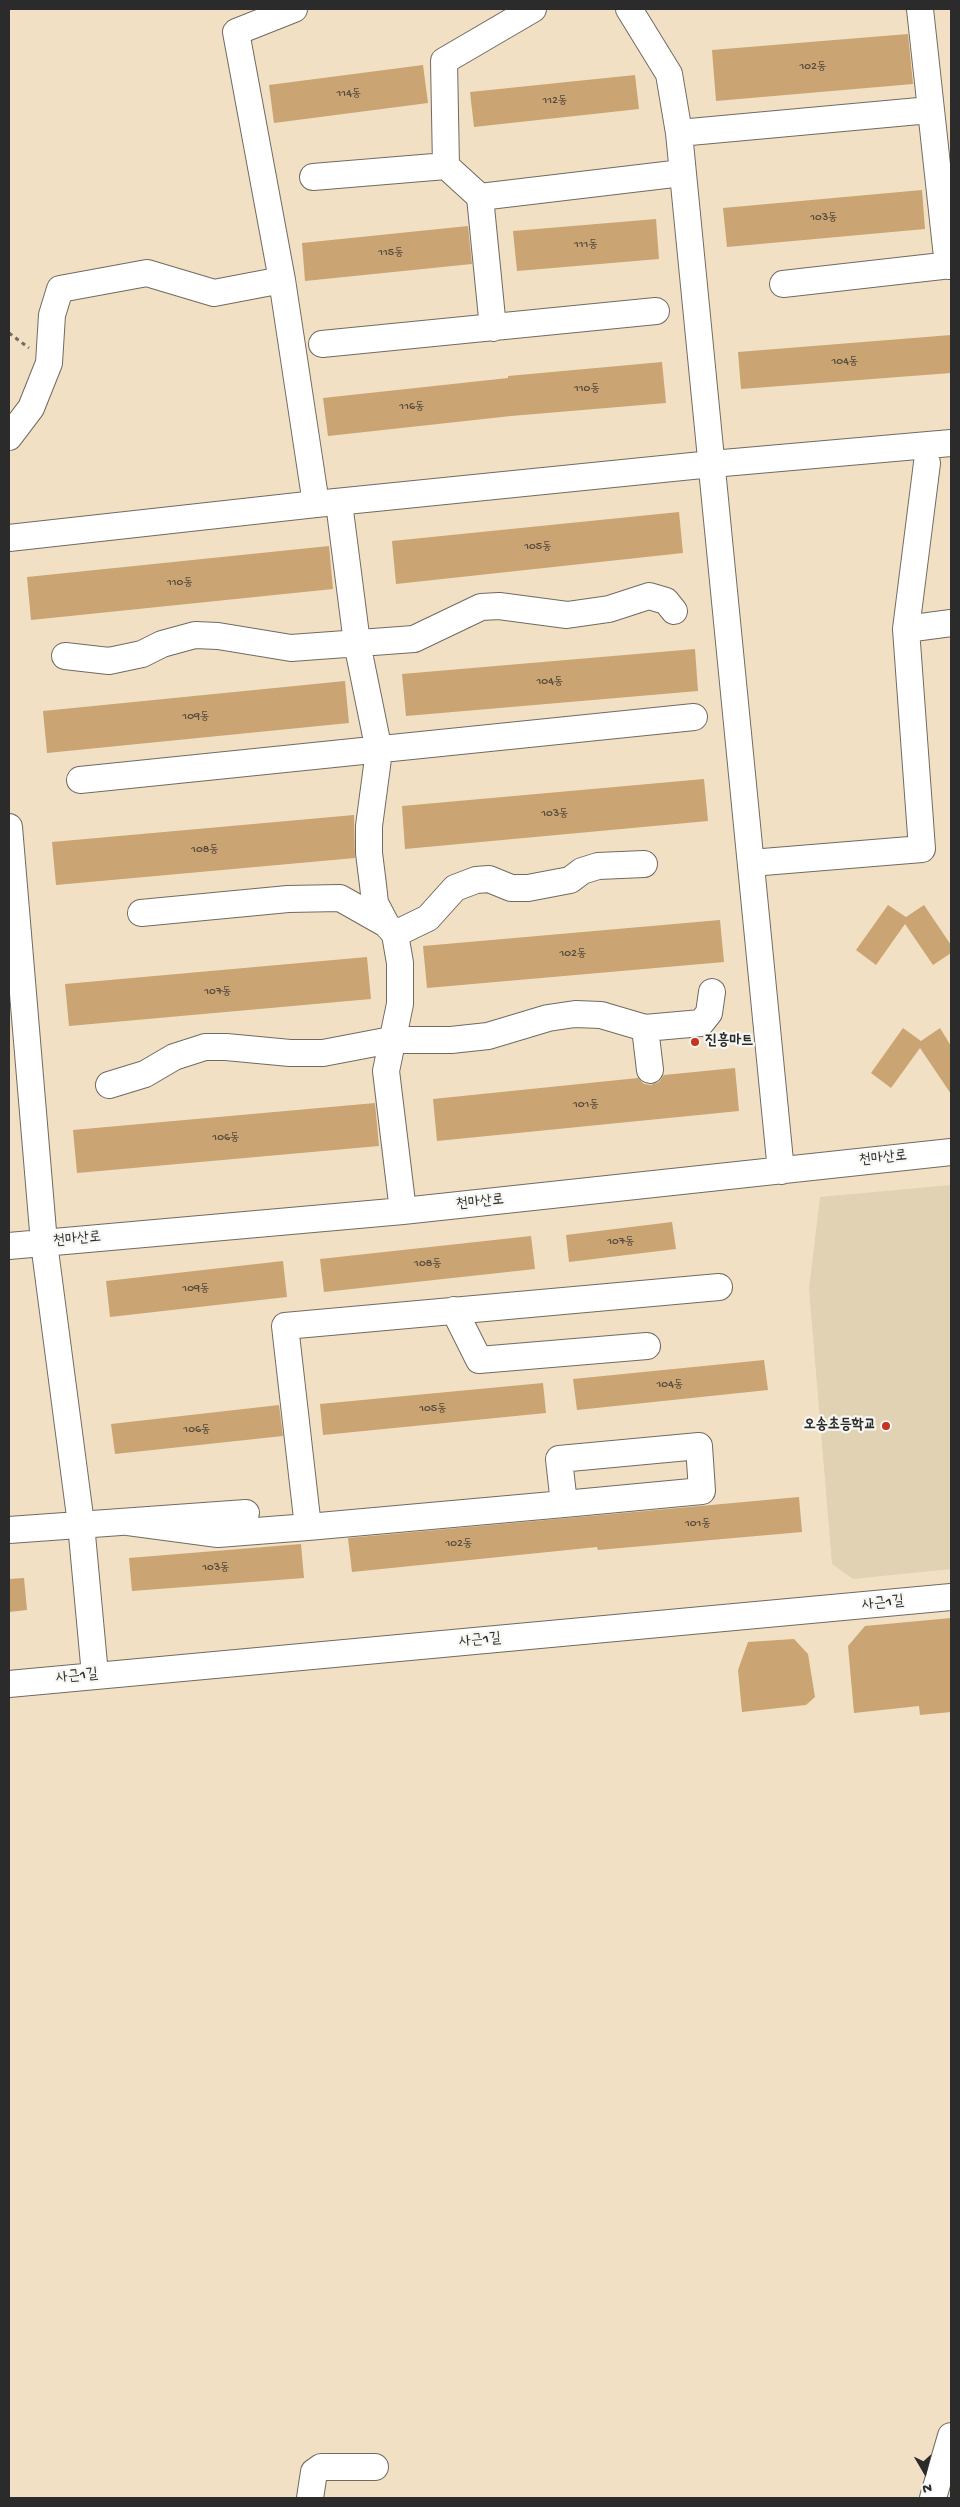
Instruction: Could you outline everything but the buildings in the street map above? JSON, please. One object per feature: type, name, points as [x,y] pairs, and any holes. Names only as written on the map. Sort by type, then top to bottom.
[{"type":"street","points":[[294,9],[236,32],[282,280],[379,751],[369,826],[369,853],[375,903],[391,929],[400,963],[400,1004],[386,1071],[403,1211]]},
{"type":"street","points":[[493,328],[480,197],[446,166],[444,61],[533,9]]},
{"type":"street","points":[[629,9],[669,74],[679,134],[781,1171]]},
{"type":"street","points":[[783,284],[949,266],[942,138],[930,110],[920,9]]},
{"type":"street","points":[[679,134],[930,110]]},
{"type":"street","points":[[313,177],[446,166]]},
{"type":"street","points":[[480,197],[682,173]]},
{"type":"street","points":[[9,437],[32,408],[49,363],[52,315],[60,289],[147,273],[214,293],[282,280]]},
{"type":"street","points":[[322,344],[656,311]]},
{"type":"street","points":[[9,538],[327,503],[712,464],[951,443]]},
{"type":"street","points":[[751,863],[922,849],[906,629],[927,463]]},
{"type":"street","points":[[66,656],[109,661],[142,654],[162,644],[195,635],[226,637],[272,647],[291,648],[414,639],[481,607],[499,606],[567,615],[609,609],[649,596],[666,601],[674,611]]},
{"type":"street","points":[[906,629],[951,623]]},
{"type":"street","points":[[80,780],[379,751],[694,717]]},
{"type":"street","points":[[9,827],[44,1243],[81,1524],[95,1675]]},
{"type":"street","points":[[141,913],[288,899],[340,898],[391,929],[428,918],[455,888],[476,880],[489,879],[512,888],[528,888],[570,880],[582,872],[598,866],[644,864]]},
{"type":"street","points":[[109,1086],[145,1074],[174,1057],[205,1047],[310,1054],[366,1046],[392,1040],[480,1038],[506,1032],[548,1018],[574,1014],[601,1015],[645,1028],[701,1022],[709,1013],[712,992]]},
{"type":"street","points":[[645,1028],[650,1070]]},
{"type":"street","name":"천마산로","points":[[9,1246],[403,1211],[951,1152]]},
{"type":"street","points":[[308,1528],[285,1326],[719,1288]]},
{"type":"street","points":[[454,1310],[479,1360],[647,1346]]},
{"type":"street","points":[[128,1522],[218,1534],[308,1528],[564,1504],[702,1491],[699,1446],[559,1459],[564,1504]]},
{"type":"street","points":[[9,1530],[246,1513]]},
{"type":"street","name":"사근1길","points":[[9,1684],[951,1597]]},
{"type":"street","points":[[932,2498],[951,2436]]},
{"type":"street","points":[[310,2498],[314,2472],[321,2467],[375,2467]]},
{"type":"shaded area","name":"오송초등학교","points":[[951,1185],[951,1569],[853,1579],[832,1564],[809,1289],[820,1197]]},
{"type":"place","name":"진흥마트","points":[[695,1042]]},
{"type":"place","name":"오송초등학교","points":[[886,1426]]}]
